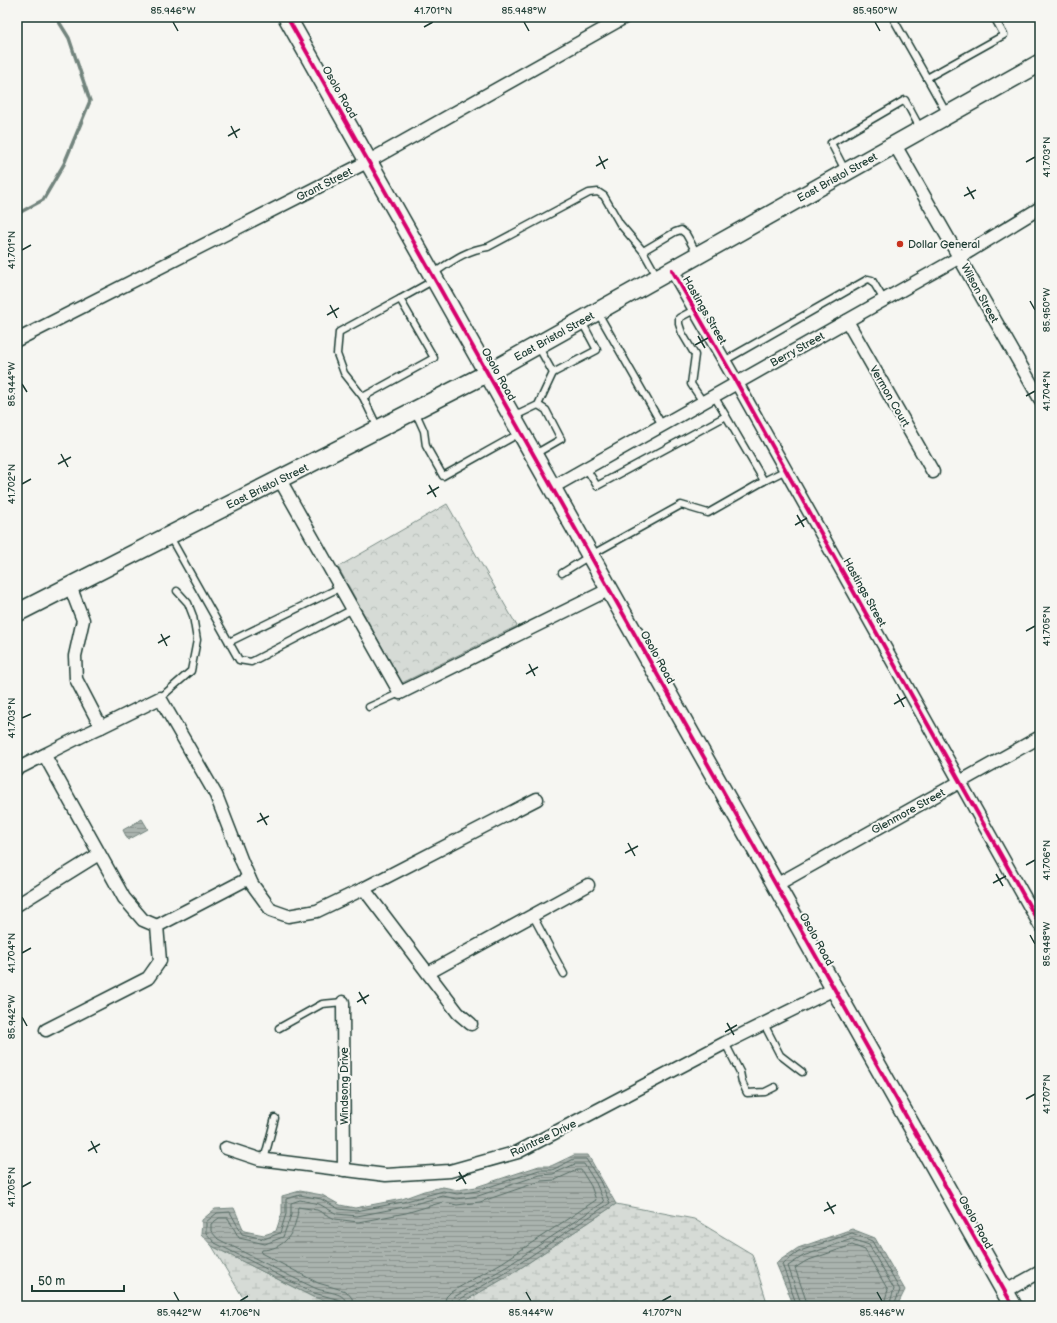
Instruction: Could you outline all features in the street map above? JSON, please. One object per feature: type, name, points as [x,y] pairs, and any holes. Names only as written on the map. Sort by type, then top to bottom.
[{"type":"street","name":"Osolo Road","points":[[287,17],[1009,1299]]},
{"type":"street","name":"Grant Street","points":[[17,340],[368,161],[625,17]]},
{"type":"street","name":"East Bristol Street","points":[[17,613],[379,430],[488,373],[1040,63]]},
{"type":"street","name":"Wilson Street","points":[[895,145],[1040,400]]},
{"type":"street","name":"Berry Street","points":[[553,487],[960,257],[1040,208]]},
{"type":"street","name":"Hastings Street","points":[[665,274],[694,310],[737,383],[1040,925]]},
{"type":"street","name":"Vermon Court","points":[[847,321],[933,472]]},
{"type":"street","points":[[280,480],[400,693],[610,589]]},
{"type":"street","points":[[70,586],[83,620],[75,656],[76,680],[101,727]]},
{"type":"street","points":[[17,769],[45,756],[66,742],[101,727],[160,698],[216,795],[249,878],[270,910],[288,916],[317,911],[537,800]]},
{"type":"street","name":"Glenmore Street","points":[[776,885],[1040,737]]},
{"type":"street","points":[[45,756],[124,898],[143,920],[156,926]]},
{"type":"street","points":[[17,906],[99,854]]},
{"type":"street","points":[[156,926],[249,878]]},
{"type":"street","points":[[428,973],[588,885]]},
{"type":"street","points":[[364,888],[458,1013],[471,1024]]},
{"type":"street","points":[[46,1030],[148,978],[160,961],[156,926]]},
{"type":"street","name":"Raintree Drive","points":[[226,1148],[264,1160],[386,1175],[450,1172],[518,1152],[834,989]]},
{"type":"street","name":"Windsong Drive","points":[[343,1002],[344,1170]]},
{"type":"street","points":[[1009,1299],[1040,1272]]},
{"type":"lane","points":[[898,17],[894,20],[947,115]]},
{"type":"lane","points":[[927,78],[1004,35],[994,17]]},
{"type":"lane","points":[[846,172],[831,143],[905,100],[921,130]]},
{"type":"lane","points":[[379,430],[363,397],[344,373],[337,354],[339,332],[400,299],[434,277],[461,254],[474,249],[488,247],[589,193],[598,192],[604,196],[620,224],[665,274]]},
{"type":"lane","points":[[642,250],[681,230],[686,234],[698,255]]},
{"type":"lane","points":[[724,361],[868,279],[872,280],[884,300]]},
{"type":"lane","points":[[363,397],[434,358],[400,299]]},
{"type":"lane","points":[[694,310],[679,318],[679,324],[695,355],[692,384],[702,402]]},
{"type":"lane","points":[[597,312],[662,425]]},
{"type":"lane","points":[[513,417],[538,404],[553,373],[597,350],[581,321]]},
{"type":"lane","points":[[538,345],[553,373]]},
{"type":"lane","points":[[714,396],[764,481]]},
{"type":"lane","points":[[534,454],[561,438],[546,410],[538,404]]},
{"type":"lane","points":[[415,411],[424,431],[426,446],[443,476],[522,432]]},
{"type":"lane","points":[[586,468],[597,486],[726,416]]},
{"type":"lane","points":[[562,572],[681,505],[708,513],[786,470]]},
{"type":"lane","points":[[169,536],[239,660],[251,662],[353,609]]},
{"type":"lane","points":[[229,642],[341,588]]},
{"type":"lane","points":[[160,698],[191,671],[198,640],[194,616],[188,603],[177,592]]},
{"type":"lane","points":[[369,707],[400,693]]},
{"type":"lane","points":[[532,916],[564,974]]},
{"type":"lane","points":[[280,1028],[322,1004],[343,1002]]},
{"type":"lane","points":[[764,1024],[780,1055],[802,1072]]},
{"type":"lane","points":[[725,1044],[740,1072],[742,1082],[747,1093],[765,1092],[775,1087]]},
{"type":"lane","points":[[264,1160],[275,1118]]},
{"type":"green space","points":[[447,504],[517,626],[402,683],[338,567]]},
{"type":"green space","points":[[616,1204],[694,1219],[752,1254],[766,1299],[765,1306],[456,1306],[510,1275]]},
{"type":"green space","points":[[212,1246],[313,1297],[345,1306],[248,1306]]},
{"type":"water","points":[[142,819],[148,829],[128,840],[123,830]]},
{"type":"water","points":[[574,1155],[588,1155],[616,1204],[510,1275],[456,1306],[345,1306],[313,1297],[212,1246],[201,1234],[202,1220],[215,1209],[234,1208],[244,1231],[264,1235],[276,1231],[282,1213],[282,1196],[300,1191],[322,1195],[340,1205],[355,1208],[402,1199],[424,1191],[443,1187],[458,1190],[476,1187],[539,1166],[551,1166]]},
{"type":"water","points":[[852,1229],[875,1238],[905,1290],[897,1306],[794,1306],[776,1263],[798,1248]]},
{"type":"waterway","points":[[17,214],[43,200],[64,164],[90,101],[69,38],[56,17]]},
{"type":"cycle path","points":[[287,17],[1013,1306]]},
{"type":"cycle path","points":[[672,270],[737,383],[1040,925]]},
{"type":"place","name":"Dollar General","points":[[900,244]]}]
